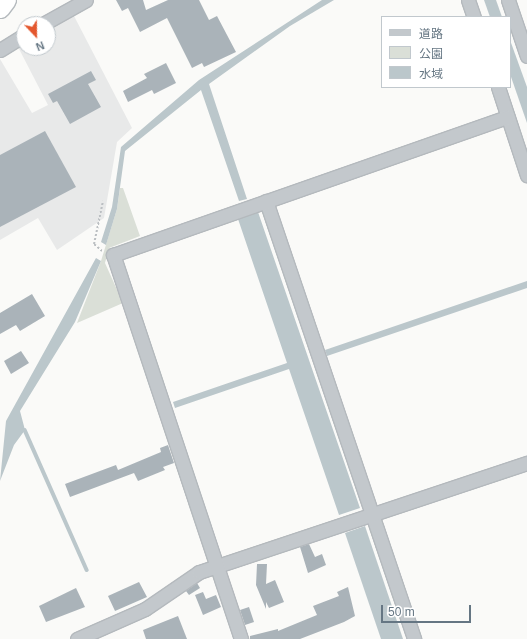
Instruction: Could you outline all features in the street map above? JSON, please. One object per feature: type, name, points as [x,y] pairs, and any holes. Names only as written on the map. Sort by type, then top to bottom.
[{"type":"highway","points":[[0,8],[6,0]]},
{"type":"street","points":[[56,17],[86,0]]},
{"type":"street","points":[[468,0],[474,16]]},
{"type":"street","points":[[508,0],[527,56]]},
{"type":"street","points":[[0,50],[16,40]]},
{"type":"street","points":[[498,88],[527,175]]},
{"type":"street","points":[[241,639],[113,255],[508,117]]},
{"type":"street","points":[[266,201],[414,639]]},
{"type":"street","points":[[77,639],[145,609],[199,572],[527,463]]},
{"type":"path","points":[[103,201],[94,244],[100,250],[113,255]]},
{"type":"shaded area","points":[[73,14],[132,128],[117,142],[104,218],[57,250],[38,218],[0,240],[0,59],[32,113],[48,105],[23,56],[56,56],[56,24]]},
{"type":"green space","points":[[120,188],[123,188],[140,236],[109,248],[105,263],[123,303],[77,323],[101,261],[117,209]]},
{"type":"water","points":[[322,0],[334,0],[290,26],[209,84],[247,199],[239,201],[201,90],[125,151],[117,209],[106,245],[101,242],[112,207],[121,147],[199,80]]},
{"type":"water","points":[[484,0],[496,0],[502,16],[490,16]]},
{"type":"water","points":[[511,43],[527,87],[527,123],[511,77]]},
{"type":"water","points":[[258,212],[360,508],[339,515],[289,369],[175,408],[173,402],[287,363],[238,219]]},
{"type":"water","points":[[96,258],[101,261],[75,322],[20,411],[25,430],[14,445],[0,481],[6,421]]},
{"type":"water","points":[[527,281],[527,288],[327,356],[325,350]]},
{"type":"water","points":[[365,526],[403,639],[381,639],[345,533]]},
{"type":"building","points":[[116,0],[143,0],[146,10],[168,0],[199,0],[209,20],[217,16],[236,52],[204,67],[202,63],[192,68],[167,18],[140,32],[128,8],[122,11]]},
{"type":"building","points":[[166,63],[176,83],[154,94],[152,90],[128,102],[123,91],[147,78],[144,74]]},
{"type":"building","points":[[91,71],[96,80],[88,84],[101,107],[70,124],[57,101],[53,103],[48,94]]},
{"type":"building","points":[[45,131],[76,187],[0,227],[0,155]]},
{"type":"building","points":[[32,294],[45,316],[20,331],[16,325],[0,334],[0,313]]},
{"type":"building","points":[[21,351],[29,363],[11,374],[4,361]]},
{"type":"building","points":[[168,445],[174,463],[163,467],[165,470],[138,481],[134,473],[70,497],[65,484],[116,465],[118,470],[161,452],[160,448]]},
{"type":"building","points":[[309,544],[315,557],[322,554],[326,565],[308,573],[300,547]]},
{"type":"building","points":[[257,564],[267,564],[266,584],[275,580],[284,602],[269,608],[266,602],[266,609],[256,585]]},
{"type":"building","points":[[139,582],[147,597],[115,611],[108,596]]},
{"type":"building","points":[[197,583],[200,588],[189,595],[186,591]]},
{"type":"building","points":[[348,587],[355,616],[344,622],[300,639],[250,639],[250,636],[278,629],[278,631],[317,615],[313,606],[339,596],[337,592]]},
{"type":"building","points":[[76,588],[85,607],[46,622],[39,606]]},
{"type":"building","points":[[203,592],[206,599],[216,595],[221,607],[203,615],[195,595]]},
{"type":"building","points":[[249,607],[254,622],[245,625],[240,610]]},
{"type":"building","points":[[178,616],[187,639],[146,639],[143,630]]},
{"type":"waterway","points":[[25,430],[87,570]]}]
